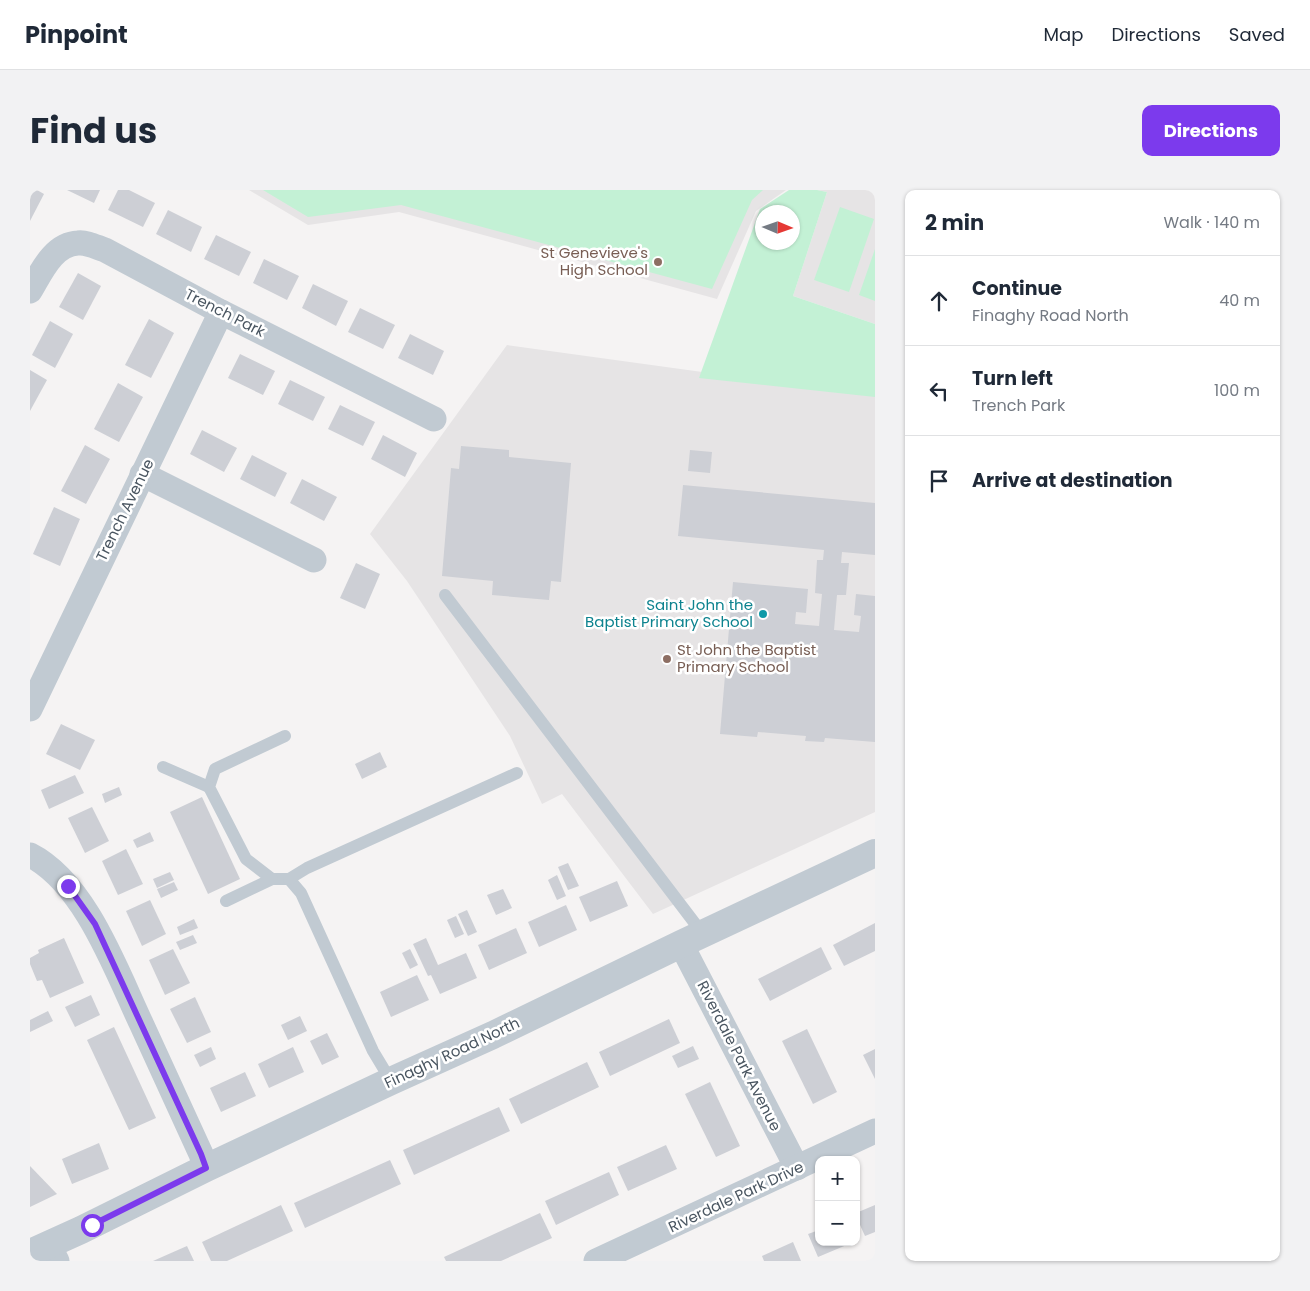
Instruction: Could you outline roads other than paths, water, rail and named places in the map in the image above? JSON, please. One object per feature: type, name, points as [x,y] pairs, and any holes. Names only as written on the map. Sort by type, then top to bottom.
[{"type":"street","name":"Trench Park","points":[[30,291],[55,254],[64,245],[78,242],[88,244],[104,250],[221,312],[434,419]]},
{"type":"street","name":"Trench Avenue","points":[[30,710],[221,312]]},
{"type":"street","points":[[142,474],[314,560]]},
{"type":"street","name":"Finaghy Road North","points":[[45,1253],[206,1168],[492,1035],[875,853]]},
{"type":"street","points":[[30,855],[38,859],[68,886],[95,924],[206,1168]]},
{"type":"street","name":"Riverdale Park Avenue","points":[[692,939],[797,1168]]},
{"type":"street","name":"Riverdale Park Drive","points":[[596,1261],[875,1131]]},
{"type":"lane","points":[[445,595],[692,939]]},
{"type":"lane","points":[[209,786],[215,769],[285,736]]},
{"type":"lane","points":[[163,767],[209,786],[246,859],[272,879]]},
{"type":"lane","points":[[226,901],[272,879],[289,879],[307,868],[517,772]]},
{"type":"lane","points":[[289,879],[301,893],[373,1051],[391,1081]]},
{"type":"place","name":"St Genevieve's High School","points":[[658,262]]},
{"type":"place","name":"Saint John the Baptist Primary School","points":[[763,614]]},
{"type":"place","name":"St John the Baptist Primary School","points":[[667,659]]}]
